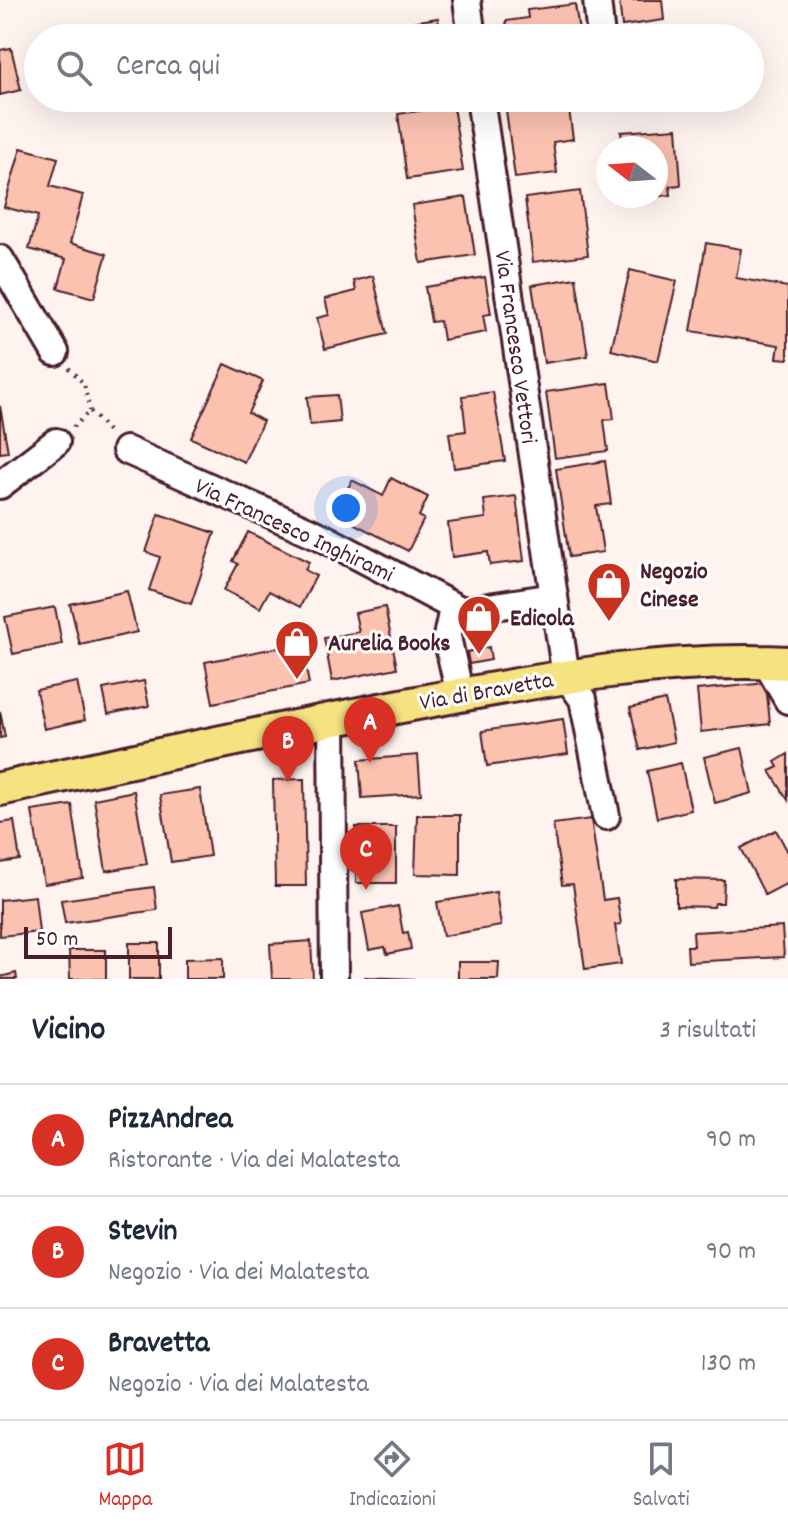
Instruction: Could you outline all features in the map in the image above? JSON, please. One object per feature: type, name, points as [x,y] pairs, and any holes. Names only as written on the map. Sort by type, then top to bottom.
[{"type":"main road","name":"Via di Bravetta","points":[[0,789],[332,718],[566,676],[647,666],[777,662]]},
{"type":"street","points":[[467,0],[470,24]]},
{"type":"street","points":[[597,0],[600,24]]},
{"type":"street","name":"Via Francesco Vettori","points":[[490,112],[566,676]]},
{"type":"street","points":[[0,259],[55,352]]},
{"type":"street","points":[[0,485],[56,442]]},
{"type":"street","name":"Via Francesco Inghirami","points":[[126,450],[322,537],[462,611]]},
{"type":"street","points":[[460,695],[447,628],[451,618],[462,611],[554,597]]},
{"type":"street","points":[[777,662],[788,700]]},
{"type":"street","points":[[566,676],[583,699],[606,816]]},
{"type":"street","points":[[332,718],[334,979]]},
{"type":"path","points":[[55,352],[84,384],[90,411],[126,450]]},
{"type":"path","points":[[56,442],[90,411]]},
{"type":"building","points":[[619,0],[662,0],[664,20],[622,24]]},
{"type":"building","points":[[575,4],[578,24],[506,24],[506,21],[528,18],[527,10]]},
{"type":"building","points":[[438,18],[439,24],[399,24]]},
{"type":"building","points":[[11,48],[21,90],[0,95],[0,50]]},
{"type":"building","points":[[454,112],[463,171],[407,179],[398,114]]},
{"type":"building","points":[[506,112],[569,112],[573,139],[553,142],[557,173],[515,178]]},
{"type":"building","points":[[677,128],[681,185],[670,186],[671,195],[668,195],[668,136],[622,136],[621,132]]},
{"type":"building","points":[[21,148],[58,158],[50,186],[83,195],[70,243],[107,254],[94,298],[58,288],[66,259],[29,249],[38,216],[4,207]]},
{"type":"building","points":[[580,191],[588,255],[533,262],[525,198]]},
{"type":"building","points":[[466,197],[475,255],[421,263],[412,205]]},
{"type":"building","points":[[706,243],[741,249],[736,278],[788,287],[788,359],[777,358],[779,345],[691,331]]},
{"type":"building","points":[[630,270],[677,281],[658,361],[611,350]]},
{"type":"building","points":[[373,276],[387,334],[325,349],[317,318],[329,315],[325,299],[356,291],[354,281]]},
{"type":"building","points":[[485,277],[491,314],[483,315],[486,332],[443,340],[440,321],[431,322],[425,287]]},
{"type":"building","points":[[576,278],[588,356],[544,363],[532,285]]},
{"type":"building","points":[[225,364],[263,381],[248,413],[263,421],[244,462],[191,438]]},
{"type":"building","points":[[609,383],[614,419],[604,420],[608,451],[555,458],[546,392]]},
{"type":"building","points":[[493,392],[505,461],[454,468],[449,433],[466,431],[462,396]]},
{"type":"building","points":[[337,395],[340,422],[310,425],[307,397]]},
{"type":"building","points":[[0,406],[8,452],[0,453]]},
{"type":"building","points":[[605,461],[611,504],[596,506],[603,552],[569,557],[556,469]]},
{"type":"building","points":[[391,478],[428,497],[419,516],[424,519],[408,551],[335,514],[352,480],[383,496]]},
{"type":"building","points":[[516,496],[524,561],[490,565],[488,552],[452,557],[448,523],[486,518],[484,500]]},
{"type":"building","points":[[159,514],[215,533],[191,604],[149,590],[160,557],[146,552]]},
{"type":"building","points":[[248,532],[309,562],[305,570],[316,576],[300,607],[269,591],[260,608],[224,590],[238,564],[233,561]]},
{"type":"building","points":[[127,591],[137,632],[80,645],[70,604]]},
{"type":"building","points":[[55,607],[62,644],[13,654],[5,617]]},
{"type":"building","points":[[385,607],[397,668],[332,681],[324,638],[359,632],[355,613]]},
{"type":"building","points":[[301,643],[309,684],[213,703],[205,662]]},
{"type":"building","name":"Edicola","points":[[489,647],[491,660],[469,664],[467,652]]},
{"type":"building","points":[[144,681],[149,706],[108,714],[103,689]]},
{"type":"building","points":[[77,682],[85,720],[44,729],[36,690]]},
{"type":"building","points":[[766,683],[770,724],[701,732],[697,690]]},
{"type":"building","points":[[665,700],[674,742],[640,750],[630,708]]},
{"type":"building","points":[[0,711],[5,737],[0,738]]},
{"type":"building","points":[[563,719],[568,754],[487,766],[482,731]]},
{"type":"building","points":[[742,748],[752,793],[715,803],[704,757]]},
{"type":"building","points":[[788,754],[788,800],[770,771],[778,767],[775,762]]},
{"type":"building","points":[[418,755],[421,794],[362,798],[359,760]]},
{"type":"building","points":[[681,763],[691,810],[657,818],[647,771]]},
{"type":"building","points":[[304,779],[306,886],[275,886],[273,780]]},
{"type":"building","points":[[200,789],[210,856],[171,862],[160,795]]},
{"type":"building","points":[[134,791],[147,864],[106,871],[94,799]]},
{"type":"building","points":[[72,805],[83,878],[44,884],[32,811]]},
{"type":"building","points":[[417,815],[460,815],[460,875],[415,874]]},
{"type":"building","points":[[591,819],[603,900],[617,898],[621,924],[615,925],[621,964],[585,969],[573,884],[562,885],[553,824]]},
{"type":"building","points":[[14,821],[20,860],[0,863],[0,823]]},
{"type":"building","points":[[356,827],[396,827],[396,883],[356,883]]},
{"type":"building","points":[[776,830],[788,852],[788,883],[765,895],[741,848]]},
{"type":"building","points":[[676,879],[724,880],[723,903],[715,903],[714,907],[676,906]]},
{"type":"building","points":[[154,887],[157,910],[65,923],[61,900]]},
{"type":"building","points":[[496,892],[501,926],[443,936],[437,902]]},
{"type":"building","points":[[35,896],[39,932],[0,936],[0,900]]},
{"type":"building","points":[[398,906],[403,933],[408,932],[411,949],[387,954],[385,947],[369,950],[362,913]]},
{"type":"building","points":[[782,927],[784,957],[688,962],[687,946],[694,946],[693,932]]},
{"type":"building","points":[[311,941],[313,979],[272,979],[270,944]]},
{"type":"building","points":[[129,943],[159,943],[159,979],[129,979]]},
{"type":"building","points":[[69,950],[106,950],[106,979],[70,979]]},
{"type":"building","points":[[223,958],[223,979],[185,979],[185,959]]},
{"type":"building","points":[[458,962],[499,962],[498,979],[458,979]]},
{"type":"building","points":[[16,973],[17,979],[0,979],[0,977]]},
{"type":"building","points":[[365,977],[415,979],[365,979]]},
{"type":"place","name":"Negozio Cinese","points":[[609,623]]},
{"type":"place","name":"Edicola","points":[[479,656]]},
{"type":"place","name":"Aurelia Books","points":[[297,681]]},
{"type":"place","name":"PizzAndrea","points":[[370,763]]},
{"type":"place","name":"Stevin","points":[[288,782]]},
{"type":"place","name":"Bravetta","points":[[366,890]]}]
